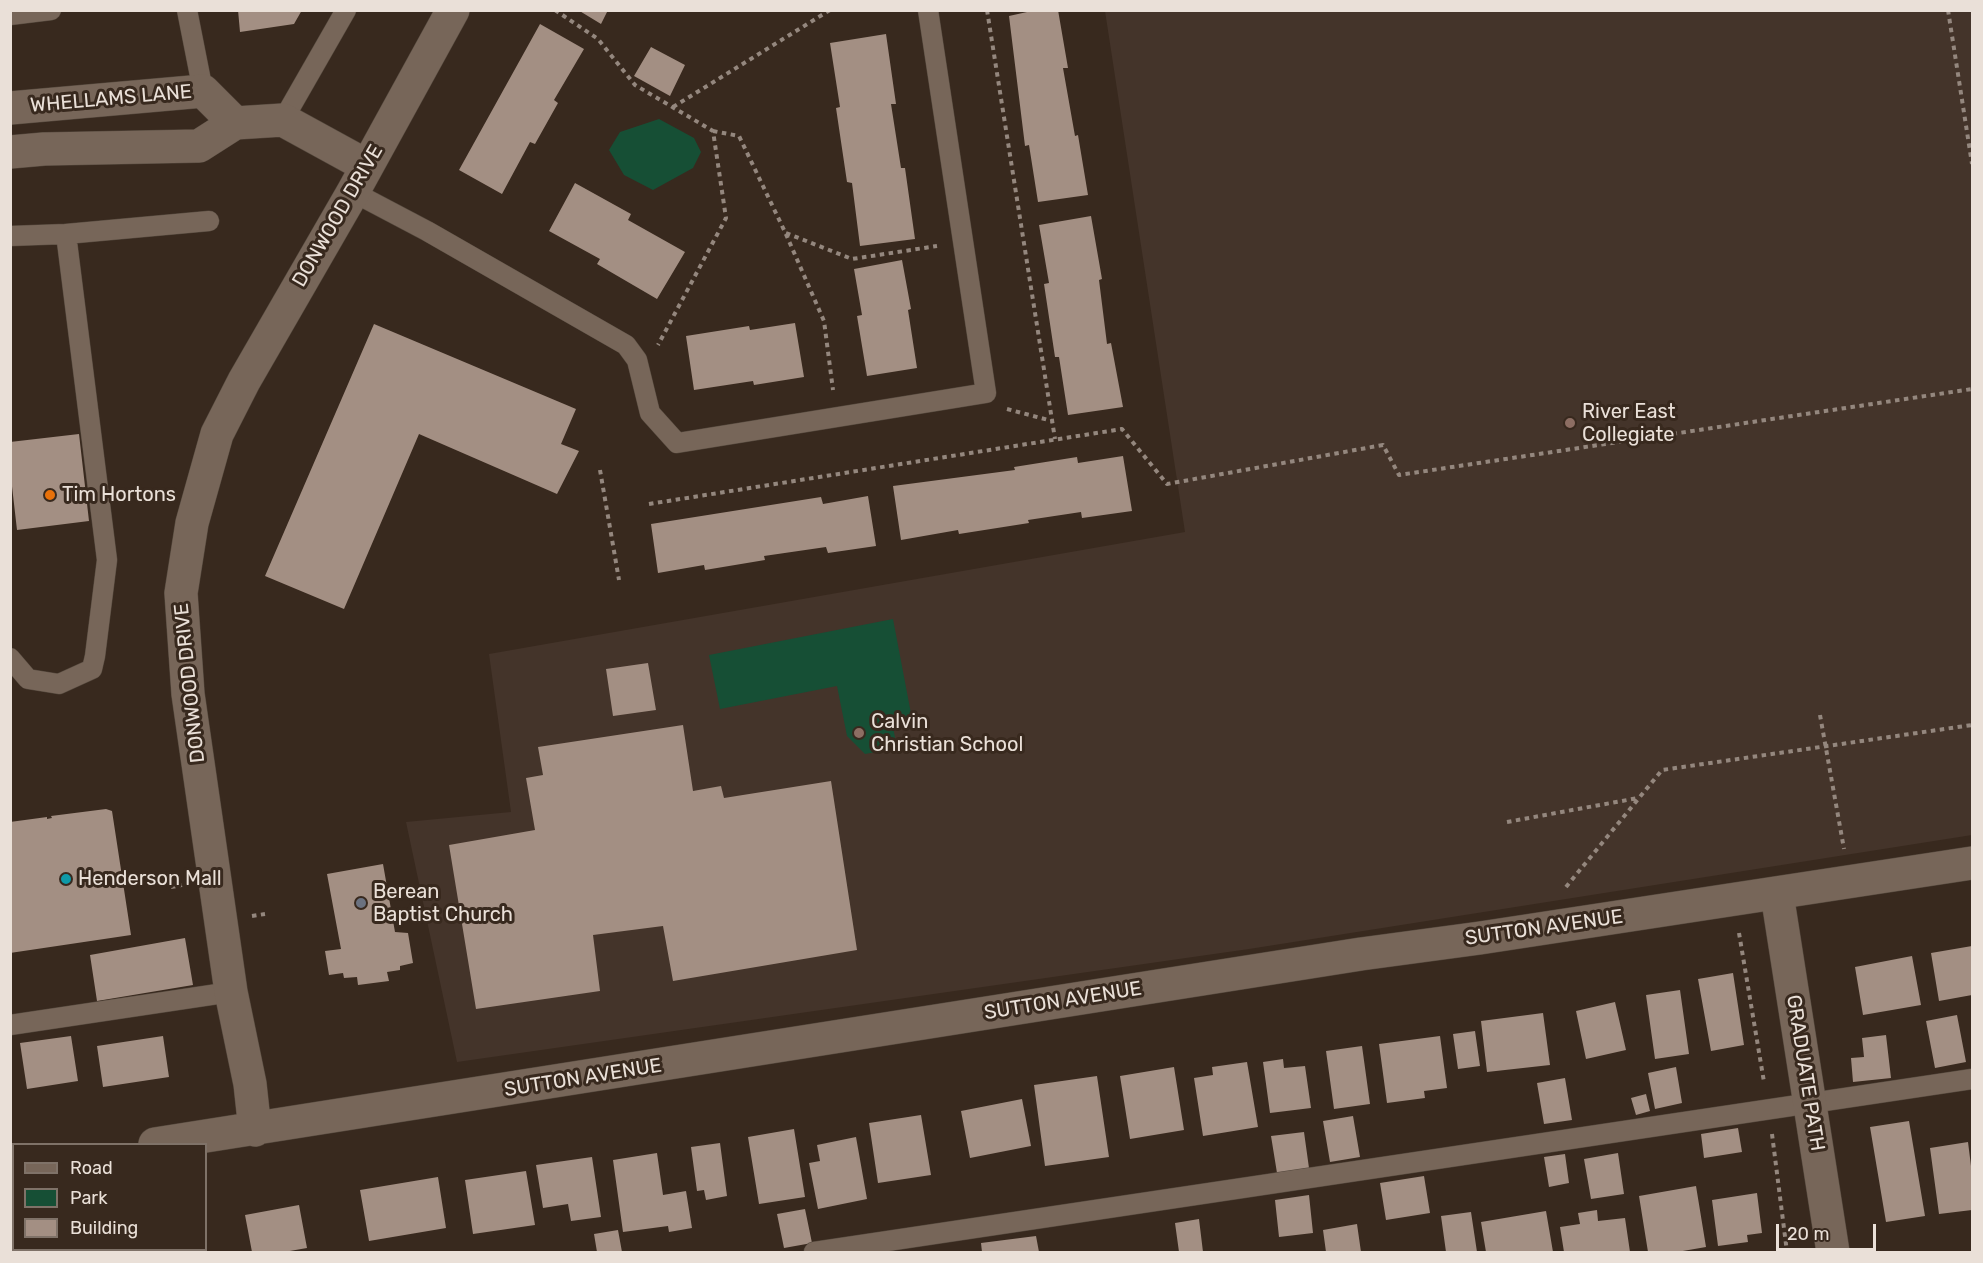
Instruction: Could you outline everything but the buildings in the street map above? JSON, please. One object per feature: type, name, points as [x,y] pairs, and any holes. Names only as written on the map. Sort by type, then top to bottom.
[{"type":"street","name":"DONWOOD DRIVE","points":[[255,1130],[250,1084],[231,992],[188,694],[181,593],[192,523],[217,434],[244,381],[360,179],[453,10]]},
{"type":"street","name":"WHELLAMS LANE","points":[[10,108],[203,91],[235,123]]},
{"type":"street","points":[[10,153],[44,149],[199,146],[235,123],[283,120],[360,179]]},
{"type":"street","name":"SUTTON AVENUE","points":[[162,1143],[1361,954],[1777,894],[1972,862]]},
{"type":"street","name":"GRADUATE PATH","points":[[1777,894],[1833,1252]]},
{"type":"lane","points":[[10,15],[51,10]]},
{"type":"lane","points":[[188,10],[203,91]]},
{"type":"lane","points":[[283,120],[346,10]]},
{"type":"lane","points":[[360,179],[427,231],[626,345],[637,360],[650,413],[677,443],[986,393],[928,10]]},
{"type":"lane","points":[[10,236],[66,234],[208,221]]},
{"type":"lane","points":[[10,658],[27,679],[58,684],[92,669],[95,656],[107,560],[66,234]]},
{"type":"lane","points":[[10,1025],[231,992]]},
{"type":"lane","points":[[814,1252],[1972,1079]]},
{"type":"path","points":[[555,10],[598,39],[635,85],[713,131],[739,136],[824,321],[836,418]]},
{"type":"path","points":[[673,107],[811,24],[830,10]]},
{"type":"path","points":[[987,10],[1056,440]]},
{"type":"path","points":[[1948,10],[1972,164]]},
{"type":"path","points":[[637,360],[658,345],[726,219],[713,131]]},
{"type":"path","points":[[785,232],[852,260],[963,242]]},
{"type":"path","points":[[649,504],[1122,429],[1167,484],[1383,445],[1399,475],[1972,389]]},
{"type":"path","points":[[986,393],[1006,408],[1052,421]]},
{"type":"path","points":[[600,470],[619,580]]},
{"type":"path","points":[[1820,715],[1850,882]]},
{"type":"path","points":[[1566,887],[1662,770],[1972,725]]},
{"type":"path","points":[[1506,822],[1638,798]]},
{"type":"path","points":[[1733,900],[1768,1110],[1787,1252]]},
{"type":"shaded area","name":"River East Collegiate","points":[[1105,11],[1972,11],[1972,835],[1249,949],[457,1062],[406,822],[511,812],[489,654],[1185,532]]},
{"type":"green space","points":[[659,119],[694,138],[701,152],[693,168],[653,190],[624,175],[609,150],[620,132]]},
{"type":"green space","points":[[893,619],[913,724],[893,727],[897,748],[865,754],[847,736],[837,686],[720,709],[709,655]]},
{"type":"place","name":"River East Collegiate","points":[[1570,423]]},
{"type":"place","name":"Tim Hortons","points":[[50,495]]},
{"type":"place","name":"Calvin Christian School","points":[[859,733]]},
{"type":"place","name":"Henderson Mall","points":[[66,879]]},
{"type":"place","name":"Berean Baptist Church","points":[[361,903]]}]
